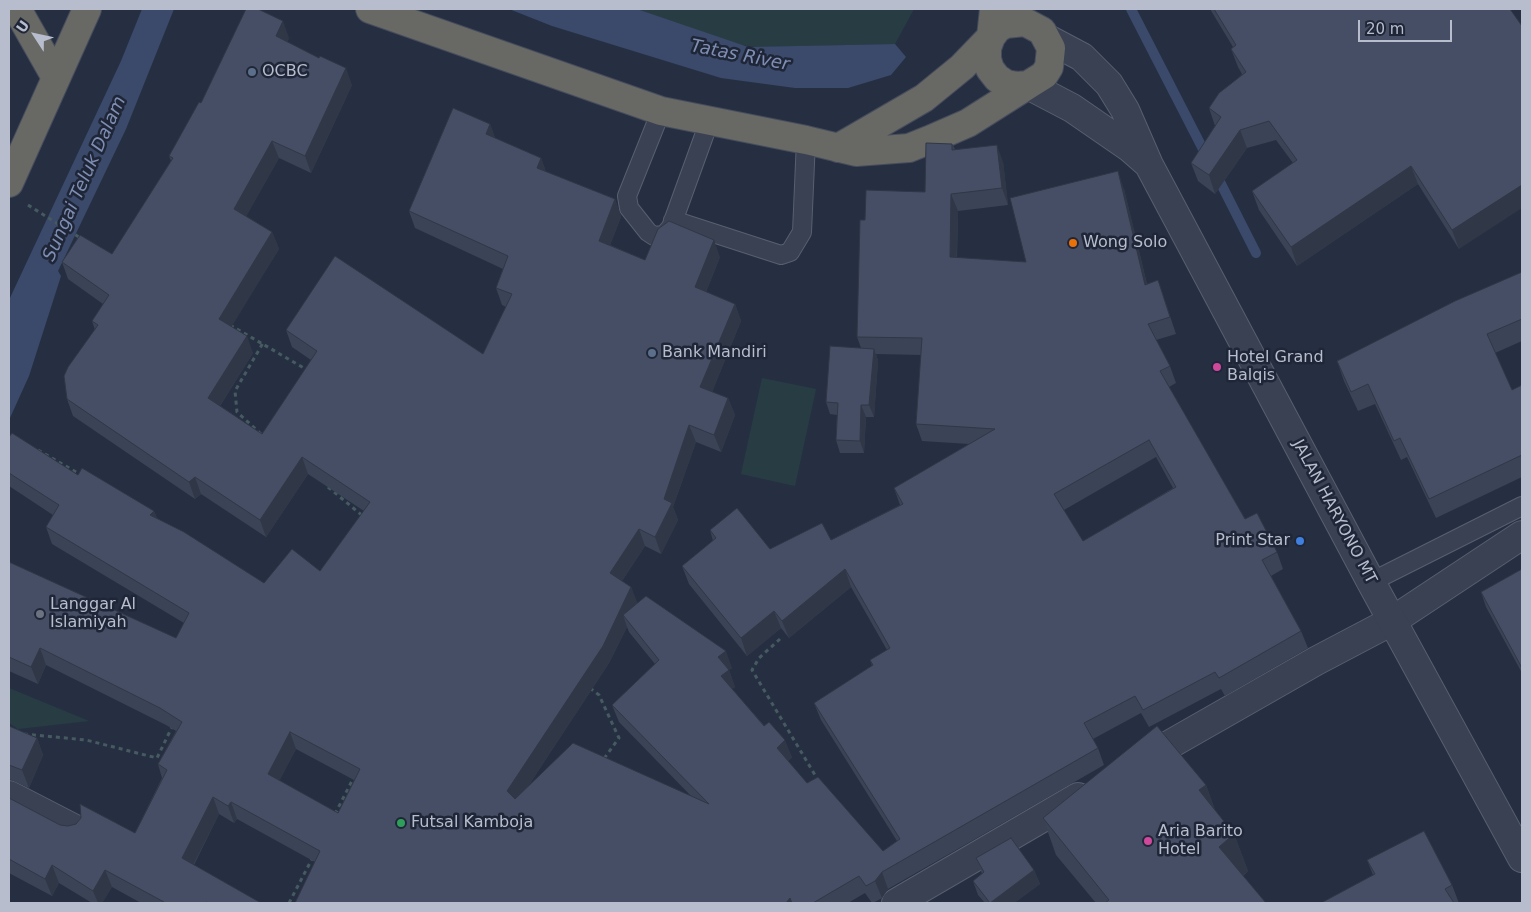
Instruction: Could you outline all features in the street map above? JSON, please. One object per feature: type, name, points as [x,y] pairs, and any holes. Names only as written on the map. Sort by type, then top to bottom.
[{"type":"highway","points":[[17,9],[55,76]]},
{"type":"highway","points":[[9,183],[55,76],[87,9]]},
{"type":"highway","points":[[370,9],[661,111],[856,152],[909,148],[968,123],[1044,74],[1051,58],[1048,39],[1050,9]]},
{"type":"highway","points":[[994,9],[991,37],[987,48],[987,59],[997,78],[1006,84],[1028,85]]},
{"type":"highway","points":[[838,148],[924,98],[962,67],[997,29],[1016,22],[1034,25],[1048,39]]},
{"type":"street","name":"JALAN HARYONO MT","points":[[1048,39],[1082,57],[1109,84],[1125,110],[1149,165],[1371,582],[1522,858]]},
{"type":"street","name":"JALAN HARYONO MT","points":[[1028,85],[1072,108],[1130,148],[1149,165]]},
{"type":"street","points":[[896,903],[1316,661],[1392,621],[1522,535]]},
{"type":"street","points":[[9,795],[73,828]]},
{"type":"lane","points":[[661,111],[629,188],[627,204],[648,232],[654,236],[664,235],[673,220],[709,122]]},
{"type":"lane","points":[[673,220],[781,255],[790,252],[802,232],[806,140]]},
{"type":"lane","points":[[1371,582],[1522,506]]},
{"type":"path","points":[[42,216],[88,242]]},
{"type":"path","points":[[222,321],[314,374]]},
{"type":"path","points":[[262,343],[235,391],[237,412],[264,436]]},
{"type":"path","points":[[37,449],[86,478]]},
{"type":"path","points":[[321,481],[370,522]]},
{"type":"path","points":[[780,639],[759,658],[752,670],[819,781]]},
{"type":"path","points":[[584,684],[599,695],[619,738],[598,767]]},
{"type":"path","points":[[16,733],[86,740],[157,758],[173,726]]},
{"type":"path","points":[[332,819],[359,769]]},
{"type":"path","points":[[289,903],[315,853]]},
{"type":"green space","points":[[637,9],[914,9],[895,44],[758,47],[739,45]]},
{"type":"green space","points":[[762,378],[816,389],[795,486],[741,474]]},
{"type":"green space","points":[[9,688],[89,721],[18,729],[9,723]]},
{"type":"water","name":"Sungai Teluk Dalam","points":[[142,9],[174,9],[126,129],[58,271],[61,276],[29,376],[9,420],[9,300],[121,61]]},
{"type":"water","name":"Tatas River","points":[[509,9],[637,9],[748,47],[895,44],[906,57],[891,75],[848,88],[795,88],[721,78],[552,26]]},
{"type":"building","points":[[246,9],[258,9],[283,21],[276,36],[319,58],[320,56],[346,68],[305,156],[272,141],[234,209],[272,232],[219,319],[247,336],[208,398],[262,434],[317,351],[286,330],[335,256],[483,354],[512,294],[496,288],[508,256],[409,211],[453,108],[490,124],[486,134],[541,158],[537,168],[615,199],[599,241],[645,260],[658,229],[669,221],[714,240],[695,287],[735,304],[700,387],[728,398],[714,435],[689,425],[664,499],[672,503],[655,537],[639,529],[610,573],[631,587],[603,646],[507,791],[515,799],[573,743],[709,804],[612,705],[659,660],[623,615],[646,596],[726,651],[718,657],[729,670],[721,676],[764,726],[769,722],[785,740],[777,748],[807,783],[818,777],[883,851],[900,839],[814,703],[873,665],[870,660],[890,648],[845,569],[782,621],[774,611],[741,638],[682,566],[716,538],[710,530],[737,508],[770,549],[822,523],[831,540],[903,504],[894,488],[995,429],[916,424],[922,338],[857,337],[860,220],[865,220],[866,190],[925,192],[926,143],[952,144],[952,150],[997,145],[1002,188],[951,194],[950,257],[1026,262],[1010,198],[1118,171],[1145,285],[1158,280],[1170,317],[1148,324],[1170,366],[1160,371],[1245,519],[1257,513],[1277,552],[1262,560],[1301,631],[1219,678],[1215,672],[1143,710],[1135,696],[1084,723],[1098,748],[882,872],[875,881],[866,886],[859,876],[813,903],[792,903],[790,898],[786,903],[295,903],[320,851],[231,802],[228,806],[213,797],[182,858],[261,903],[163,903],[105,870],[93,891],[52,865],[45,879],[9,859],[9,798],[60,825],[68,826],[76,824],[81,818],[80,804],[135,833],[167,770],[158,764],[182,722],[160,708],[40,648],[31,667],[9,657],[9,562],[176,638],[189,613],[46,527],[59,505],[9,473],[9,437],[12,433],[78,475],[82,468],[154,511],[150,515],[184,532],[264,583],[292,549],[320,571],[370,502],[302,457],[260,520],[195,477],[189,482],[67,399],[64,376],[68,367],[98,325],[92,321],[109,295],[62,262],[80,235],[112,254],[173,158],[169,156],[199,102],[201,103]],"holes":[[[1149,440],[1176,487],[1083,541],[1054,494]],[[290,732],[360,769],[338,813],[268,774]]]},
{"type":"building","points":[[1214,9],[1510,9],[1522,26],[1522,185],[1452,230],[1411,166],[1291,247],[1252,191],[1297,160],[1269,121],[1240,130],[1209,175],[1191,163],[1221,117],[1209,108],[1219,93],[1246,72],[1231,49],[1236,45]]},
{"type":"building","points":[[1522,272],[1522,319],[1487,334],[1512,390],[1522,385],[1522,455],[1429,499],[1400,438],[1394,441],[1368,384],[1351,392],[1337,361],[1455,301]]},
{"type":"building","points":[[830,346],[874,349],[869,405],[861,405],[860,441],[836,440],[838,403],[826,402]]},
{"type":"building","points":[[1522,569],[1522,668],[1481,592]]},
{"type":"building","points":[[9,726],[37,738],[22,770],[9,765]]},
{"type":"building","name":"Aria Barito Hotel","points":[[1157,726],[1206,785],[1199,790],[1234,834],[1219,847],[1266,903],[1105,903],[1109,900],[1043,818]]},
{"type":"building","points":[[1424,831],[1452,885],[1445,889],[1454,903],[1321,903],[1375,874],[1367,860]]},
{"type":"building","points":[[1011,838],[1034,870],[990,903],[973,881],[984,872],[976,858]]},
{"type":"waterway","points":[[1131,9],[1207,157]]},
{"type":"waterway","points":[[1216,174],[1256,253]]},
{"type":"place","name":"OCBC","points":[[252,72]]},
{"type":"place","name":"Wong Solo","points":[[1073,243]]},
{"type":"place","name":"Bank Mandiri","points":[[652,353]]},
{"type":"place","name":"Hotel Grand Balqis","points":[[1217,367]]},
{"type":"place","name":"Print Star","points":[[1300,541]]},
{"type":"place","name":"Langgar Al Islamiyah","points":[[40,614]]},
{"type":"place","name":"Futsal Kamboja","points":[[401,823]]},
{"type":"place","name":"Aria Barito Hotel","points":[[1148,841]]}]
